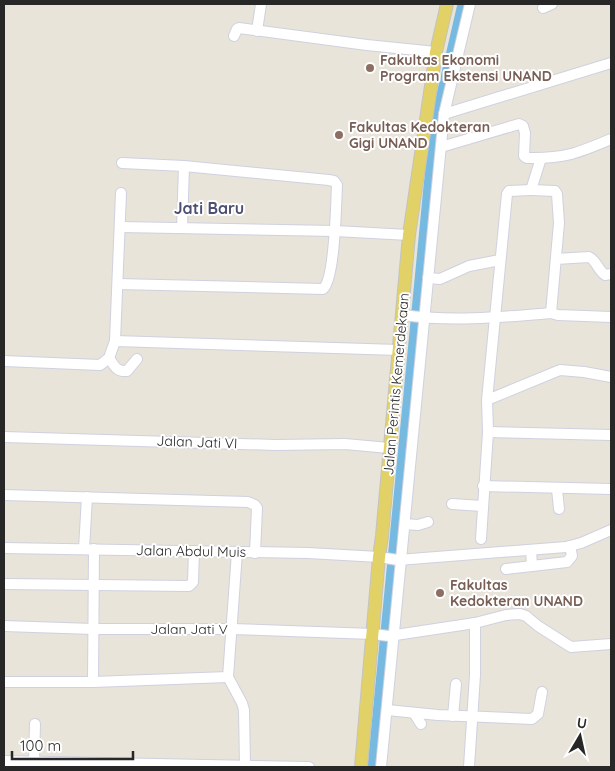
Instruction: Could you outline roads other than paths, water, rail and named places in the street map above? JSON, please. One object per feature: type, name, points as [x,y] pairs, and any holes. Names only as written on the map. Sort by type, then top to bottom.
[{"type":"main road","name":"Jalan Perintis Kemerdekaan","points":[[361,767],[384,635],[382,558],[398,350],[405,315],[409,235],[436,52],[447,4]]},
{"type":"street","points":[[257,32],[260,4]]},
{"type":"street","points":[[381,767],[387,710],[384,635],[400,560],[405,524],[423,317],[444,114],[470,4]]},
{"type":"street","points":[[234,36],[239,28],[257,32],[436,52]]},
{"type":"street","points":[[444,114],[611,63]]},
{"type":"street","points":[[441,147],[521,124],[525,133],[524,156],[541,158],[565,156],[578,153],[611,139]]},
{"type":"street","points":[[531,190],[541,158]]},
{"type":"street","points":[[118,284],[323,289],[327,286],[330,279],[337,185],[334,181],[184,166],[122,163]]},
{"type":"street","points":[[182,228],[184,166]]},
{"type":"street","points":[[481,539],[488,432],[487,400],[506,194],[508,191],[531,190],[554,192],[557,194],[559,223],[551,314]]},
{"type":"street","points":[[4,361],[100,365],[109,358],[115,341],[122,193]]},
{"type":"street","points":[[121,227],[335,231],[409,235]]},
{"type":"street","points":[[556,260],[589,257],[592,258],[601,272],[605,275],[611,274]]},
{"type":"street","points":[[428,278],[440,279],[469,266],[500,260]]},
{"type":"street","points":[[405,315],[423,317],[551,314],[611,317]]},
{"type":"street","points":[[115,341],[398,350]]},
{"type":"street","points":[[109,358],[117,370],[122,372],[127,371],[137,360]]},
{"type":"street","points":[[487,400],[560,370],[611,377]]},
{"type":"street","points":[[488,432],[611,435]]},
{"type":"street","name":"Jalan Jati VI","points":[[4,437],[345,444],[390,448]]},
{"type":"street","points":[[483,486],[611,489]]},
{"type":"street","points":[[557,489],[559,509]]},
{"type":"street","points":[[4,495],[252,503],[257,508],[255,553]]},
{"type":"street","points":[[87,497],[89,549],[94,585],[93,682]]},
{"type":"street","points":[[452,504],[482,506]]},
{"type":"street","points":[[405,524],[418,525],[428,522]]},
{"type":"street","name":"Jalan Abdul Muis","points":[[4,548],[236,552],[400,560],[570,546],[611,530]]},
{"type":"street","points":[[506,569],[568,562],[572,556],[570,546]]},
{"type":"street","points":[[531,550],[532,566]]},
{"type":"street","points":[[4,584],[189,586],[193,582],[194,551]]},
{"type":"street","points":[[236,552],[228,677],[244,710],[245,765]]},
{"type":"street","name":"Jalan Jati V","points":[[4,626],[93,629],[232,629],[384,635],[475,623],[506,615],[520,614],[526,616],[571,647],[611,644]]},
{"type":"street","points":[[469,767],[475,675],[475,623]]},
{"type":"street","points":[[4,682],[93,682],[228,677]]},
{"type":"street","points":[[453,716],[456,684]]},
{"type":"street","points":[[387,710],[453,716],[472,715],[532,719],[538,714],[542,692]]},
{"type":"street","points":[[414,713],[421,724]]},
{"type":"street","points":[[34,724],[34,761]]},
{"type":"street","points":[[4,761],[17,764],[34,761],[309,767]]},
{"type":"waterway","points":[[372,767],[434,125],[462,4]]},
{"type":"place","name":"Fakultas Ekonomi Program Ekstensi UNAND","points":[[370,68]]},
{"type":"place","name":"Fakultas Kedokteran Gigi UNAND","points":[[339,135]]},
{"type":"place","name":"Fakultas Kedokteran UNAND","points":[[440,593]]},
{"type":"district","name":"Jati Baru","points":[[209,208]]}]
